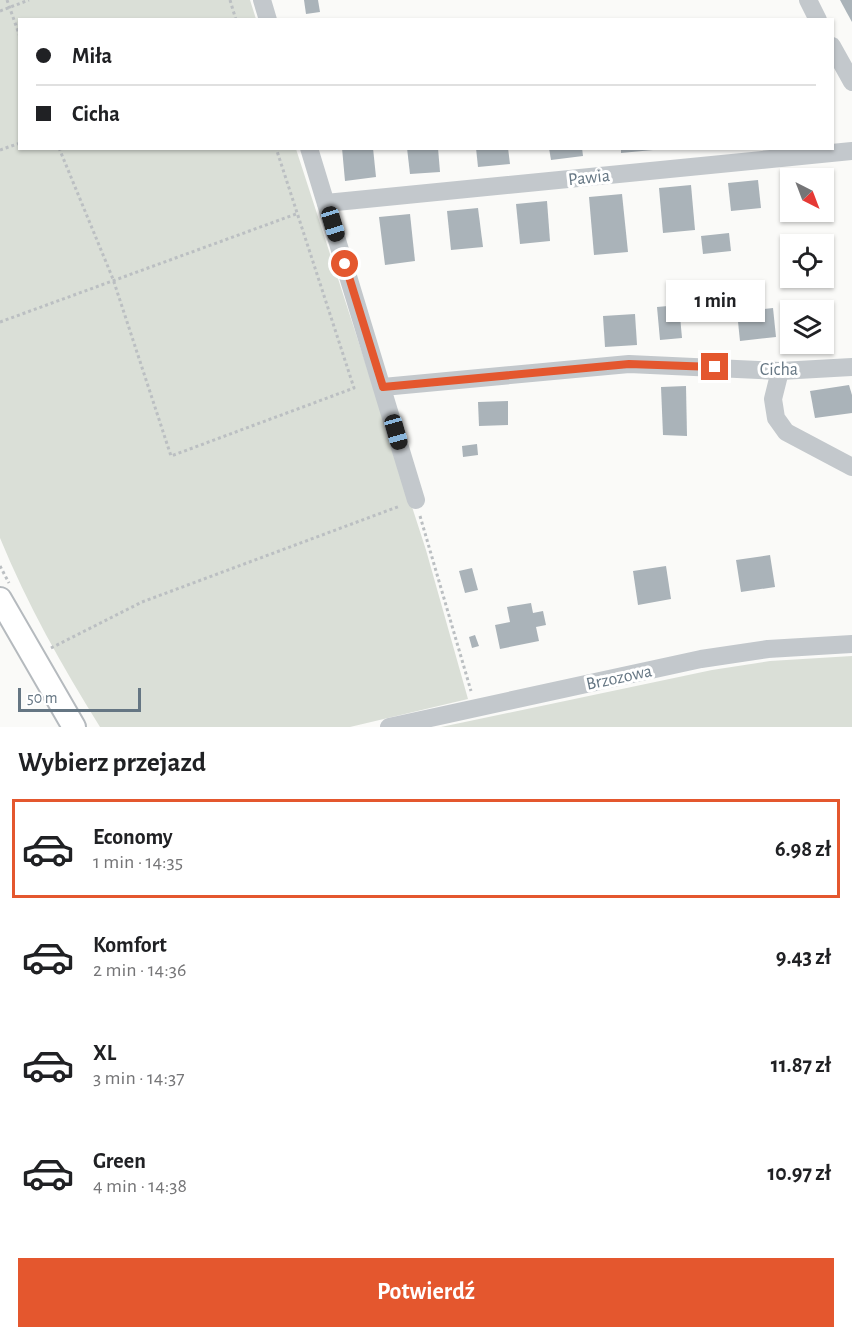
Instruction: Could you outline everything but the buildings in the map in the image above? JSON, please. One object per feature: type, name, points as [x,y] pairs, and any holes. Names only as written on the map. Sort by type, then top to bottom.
[{"type":"main road","points":[[0,599],[74,727]]},
{"type":"street","points":[[262,0],[267,18]]},
{"type":"street","points":[[808,0],[817,18]]},
{"type":"street","points":[[834,50],[852,82]]},
{"type":"street","points":[[310,150],[416,500]]},
{"type":"street","name":"Pawia","points":[[326,203],[852,151]]},
{"type":"street","name":"Cicha","points":[[383,387],[629,364],[780,371],[852,367]]},
{"type":"street","points":[[780,371],[773,399],[776,418],[786,432],[852,467]]},
{"type":"street","name":"Brzozowa","points":[[389,727],[701,659],[768,649],[852,644]]},
{"type":"path","points":[[7,0],[18,31]]},
{"type":"path","points":[[0,11],[29,0]]},
{"type":"path","points":[[230,0],[235,18]]},
{"type":"path","points":[[0,150],[18,144]]},
{"type":"path","points":[[59,150],[113,279],[171,456],[354,388],[277,150]]},
{"type":"path","points":[[0,322],[296,214]]},
{"type":"path","points":[[34,658],[142,602],[416,500],[475,708]]},
{"type":"shaded area","points":[[0,0],[250,0],[256,18],[18,18],[18,150],[296,150],[426,550],[468,699],[350,727],[100,727],[46,634],[0,538]]},
{"type":"shaded area","points":[[852,656],[852,727],[441,727],[712,670],[770,661]]},
{"type":"route","points":[[345,264],[383,387],[629,364],[715,367]]}]
